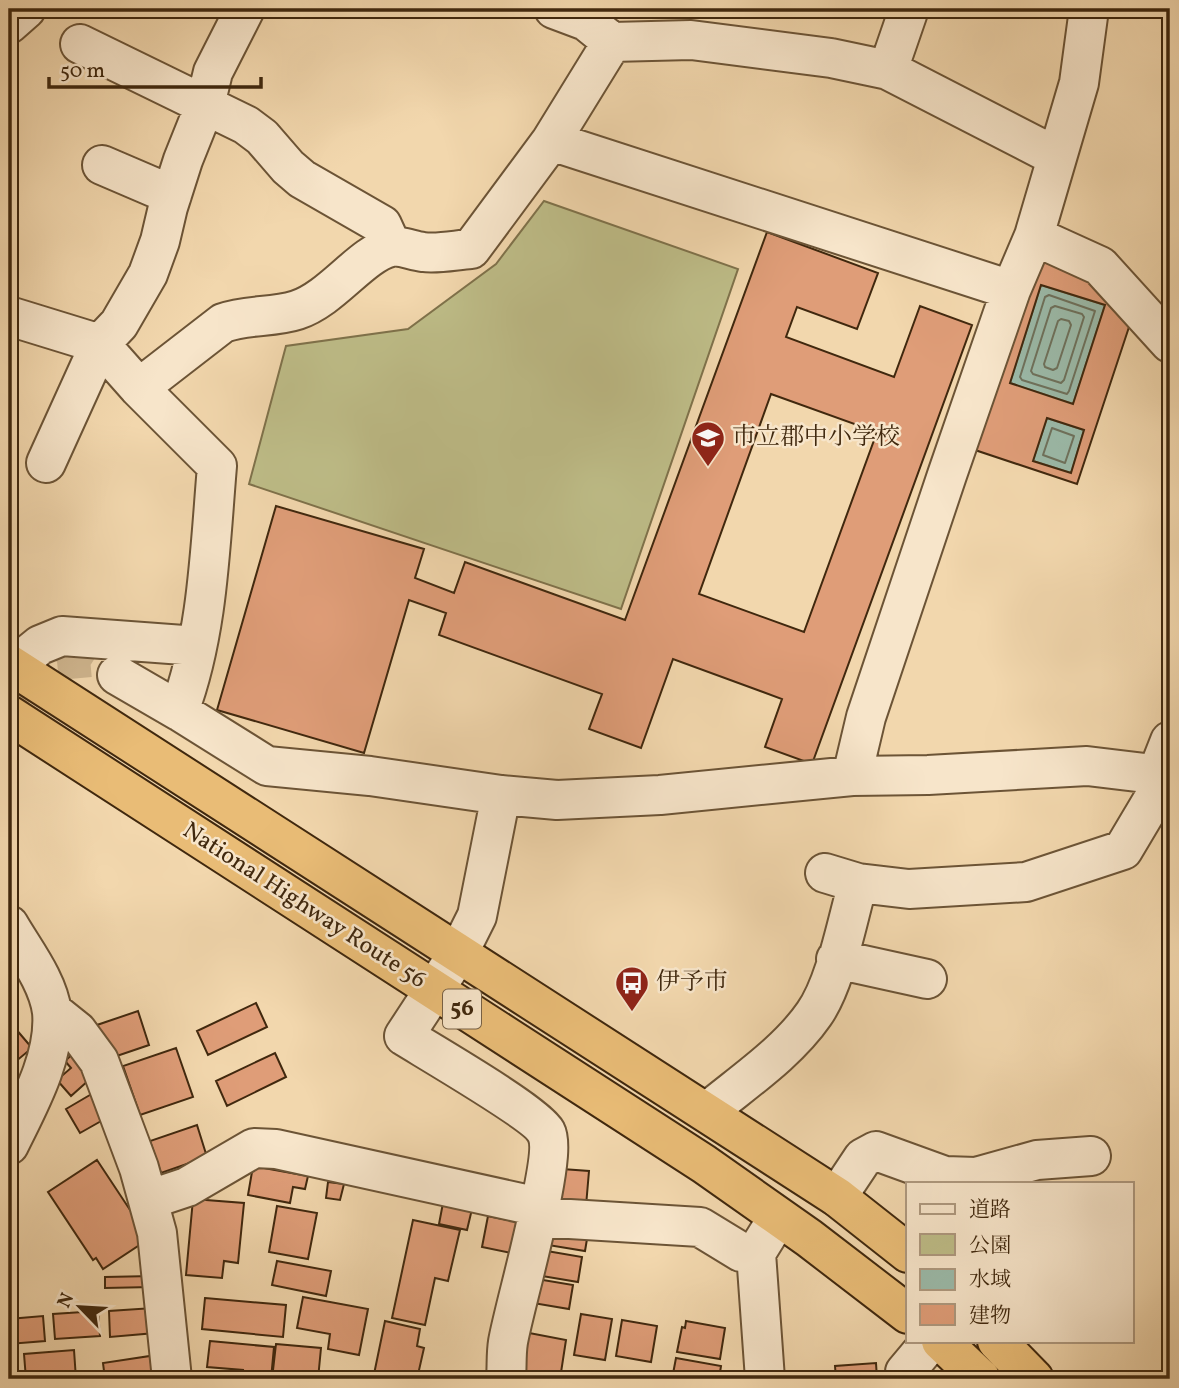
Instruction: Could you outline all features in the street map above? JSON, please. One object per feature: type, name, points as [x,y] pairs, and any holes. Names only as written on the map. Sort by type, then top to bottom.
[{"type":"highway","name":"National Highway Route 56","points":[[11,665],[837,1197],[906,1251]]},
{"type":"highway","name":"National Highway Route 56","points":[[9,715],[704,1164],[906,1312]]},
{"type":"highway","points":[[942,1342],[981,1379]]},
{"type":"highway","points":[[998,1342],[1034,1379]]},
{"type":"street","points":[[9,24],[26,9]]},
{"type":"street","points":[[46,463],[100,344],[119,324],[148,274],[160,242],[172,195],[205,105],[213,72],[245,9]]},
{"type":"street","points":[[554,9],[586,21],[611,42],[691,40],[831,58],[888,70],[1056,157]]},
{"type":"street","points":[[888,70],[909,9]]},
{"type":"street","points":[[852,776],[866,717],[1011,290],[1034,236],[1079,83],[1089,9]]},
{"type":"street","points":[[139,388],[223,323],[235,318],[296,310],[310,304],[327,295],[376,254],[393,247],[425,253],[471,249],[551,141],[611,42]]},
{"type":"street","points":[[80,44],[246,125],[262,137],[302,179],[383,225],[393,247]]},
{"type":"street","points":[[551,141],[1011,290]]},
{"type":"street","points":[[102,165],[172,195]]},
{"type":"street","points":[[1034,236],[1100,266],[1170,343]]},
{"type":"street","points":[[9,316],[100,344],[139,388],[217,466],[206,592],[192,676],[179,711]]},
{"type":"street","points":[[11,665],[40,645],[62,636],[197,646]]},
{"type":"street","points":[[117,675],[267,766],[557,800],[660,795],[852,776],[928,775],[1087,766],[1166,767],[1123,850],[1026,882],[909,889],[842,878],[836,959],[831,979],[814,1014],[785,1046],[707,1112]]},
{"type":"street","points":[[500,795],[477,916],[459,952],[404,1035],[523,1112],[546,1132],[550,1150],[508,1343],[506,1379]]},
{"type":"street","points":[[9,925],[43,983],[52,1011],[51,1038],[43,1068],[9,1145]]},
{"type":"street","points":[[836,959],[927,979]]},
{"type":"street","points":[[52,1011],[77,1031],[99,1061],[139,1168],[157,1233],[172,1379]]},
{"type":"street","points":[[148,1200],[187,1187],[254,1147],[276,1149],[538,1212],[700,1227],[741,1252],[756,1252]]},
{"type":"street","points":[[837,1197],[863,1158],[876,1151],[945,1176],[976,1177],[1037,1160],[1091,1156]]},
{"type":"street","points":[[765,1379],[756,1252],[779,1217]]},
{"type":"street","points":[[906,1379],[905,1372],[930,1342]]},
{"type":"green space","points":[[544,201],[738,269],[621,609],[249,484],[286,346],[408,329],[496,264]]},
{"type":"water","points":[[1041,285],[1105,305],[1073,404],[1010,383]]},
{"type":"water","points":[[1047,418],[1084,430],[1071,473],[1033,461]]},
{"type":"building","points":[[767,232],[878,273],[857,329],[797,307],[786,337],[894,377],[920,306],[972,325],[812,764],[765,747],[782,699],[673,659],[641,748],[589,729],[602,694],[439,635],[446,613],[409,600],[364,753],[217,710],[276,506],[424,549],[415,578],[454,593],[465,562],[625,620]],"holes":[[[771,394],[877,432],[804,632],[699,594]]]},
{"type":"building","points":[[1036,257],[1099,280],[1131,321],[1077,484],[972,449]],"holes":[[[1041,285],[1105,305],[1073,404],[1010,383]],[[1047,418],[1084,430],[1071,473],[1033,461]]]},
{"type":"building","points":[[256,1003],[267,1027],[208,1055],[197,1031]]},
{"type":"building","points":[[138,1011],[149,1045],[108,1059],[97,1025]]},
{"type":"building","points":[[9,1021],[32,1048],[9,1067]]},
{"type":"building","points":[[176,1048],[193,1097],[140,1115],[123,1066]]},
{"type":"building","points":[[78,1049],[98,1072],[71,1096],[57,1080],[71,1068],[65,1061]]},
{"type":"building","points":[[275,1053],[286,1077],[227,1106],[216,1081]]},
{"type":"building","points":[[95,1092],[110,1116],[80,1133],[66,1109]]},
{"type":"building","points":[[197,1125],[207,1157],[161,1173],[150,1141]]},
{"type":"building","points":[[97,1160],[142,1228],[144,1242],[103,1269],[96,1258],[93,1260],[48,1192]]},
{"type":"building","points":[[253,1166],[308,1176],[305,1189],[293,1187],[290,1203],[248,1195]]},
{"type":"building","points":[[562,1169],[589,1171],[586,1206],[559,1204]]},
{"type":"building","points":[[328,1182],[344,1184],[340,1200],[326,1198]]},
{"type":"building","points":[[193,1199],[244,1203],[238,1263],[224,1261],[222,1278],[186,1275]]},
{"type":"building","points":[[443,1203],[472,1209],[467,1230],[439,1224]]},
{"type":"building","points":[[277,1206],[317,1213],[308,1259],[269,1252]]},
{"type":"building","points":[[488,1216],[518,1222],[511,1253],[482,1247]]},
{"type":"building","points":[[413,1220],[460,1230],[448,1281],[435,1278],[425,1325],[392,1318]]},
{"type":"building","points":[[551,1227],[588,1233],[585,1251],[548,1245]]},
{"type":"building","points":[[541,1250],[582,1257],[578,1282],[536,1275]]},
{"type":"building","points":[[277,1261],[331,1271],[326,1296],[272,1285]]},
{"type":"building","points":[[152,1276],[152,1287],[105,1288],[105,1277]]},
{"type":"building","points":[[531,1278],[573,1285],[569,1309],[527,1302]]},
{"type":"building","points":[[303,1297],[368,1309],[359,1355],[328,1349],[330,1334],[297,1328]]},
{"type":"building","points":[[205,1298],[286,1305],[283,1337],[202,1329]]},
{"type":"building","points":[[153,1308],[155,1333],[110,1337],[109,1311]]},
{"type":"building","points":[[98,1311],[100,1336],[55,1339],[53,1314]]},
{"type":"building","points":[[581,1314],[612,1319],[605,1360],[574,1355]]},
{"type":"building","points":[[43,1316],[45,1341],[9,1344],[9,1319]]},
{"type":"building","points":[[622,1320],[657,1326],[651,1362],[616,1356]]},
{"type":"building","points":[[385,1321],[420,1329],[417,1346],[424,1348],[417,1379],[373,1379]]},
{"type":"building","points":[[686,1321],[725,1328],[720,1359],[677,1352],[682,1327],[685,1328]]},
{"type":"building","points":[[524,1332],[566,1340],[560,1379],[516,1379]]},
{"type":"building","points":[[210,1341],[274,1347],[271,1379],[242,1379],[243,1370],[207,1367]]},
{"type":"building","points":[[276,1344],[321,1348],[318,1379],[272,1379]]},
{"type":"building","points":[[74,1350],[76,1379],[26,1379],[24,1354]]},
{"type":"building","points":[[150,1356],[153,1379],[105,1379],[103,1363]]},
{"type":"building","points":[[676,1358],[721,1366],[719,1379],[672,1379]]},
{"type":"building","points":[[876,1363],[877,1379],[836,1379],[835,1366]]},
{"type":"tunnel","points":[[9,693],[57,661],[90,658],[117,675]]},
{"type":"place","name":"市立郡中小学校","points":[[708,468]]},
{"type":"place","name":"伊予市","points":[[632,1013]]}]
